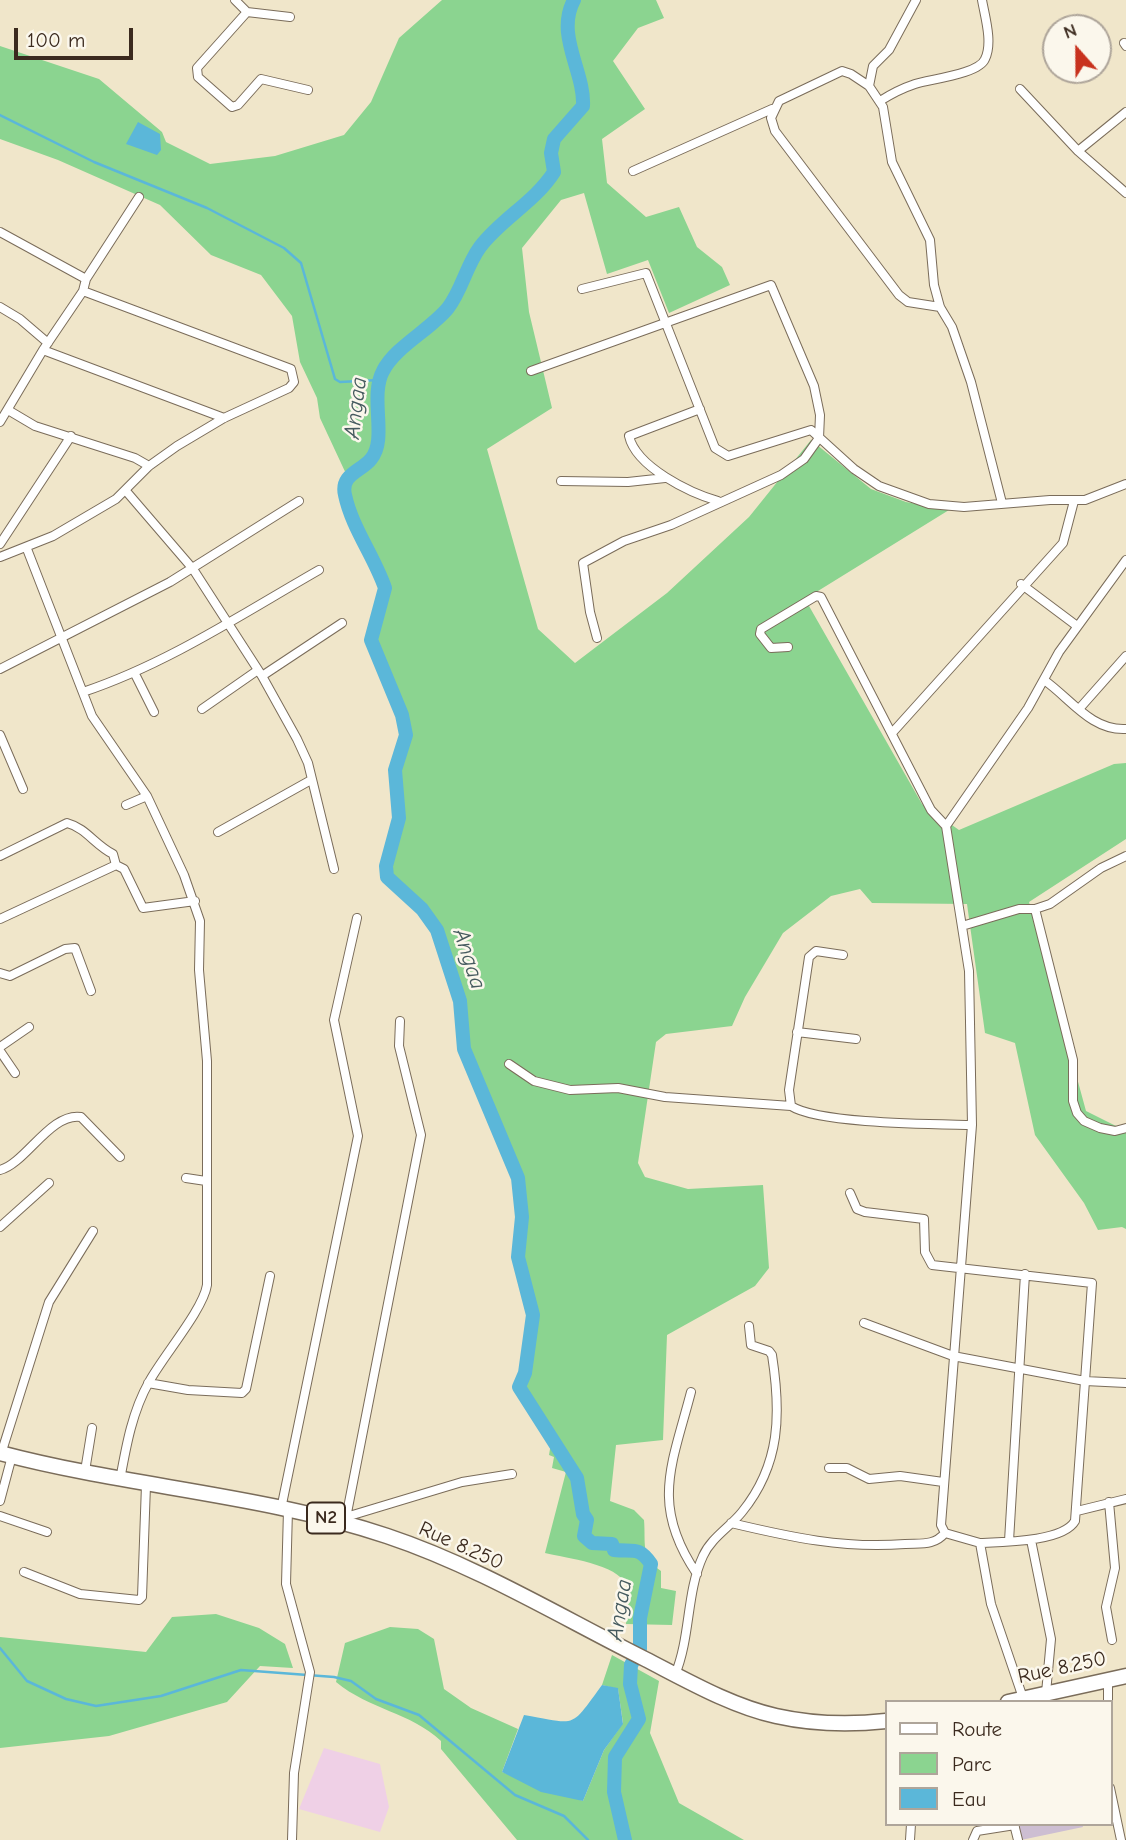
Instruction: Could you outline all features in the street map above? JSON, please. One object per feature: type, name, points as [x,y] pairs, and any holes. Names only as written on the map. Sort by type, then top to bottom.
[{"type":"highway","name":"Rue 8.250","points":[[4,1454],[120,1480],[346,1520],[480,1576],[675,1675],[774,1716],[812,1722],[884,1721]]},
{"type":"highway","name":"Rue 8.250","points":[[1016,1700],[1126,1676]]},
{"type":"street","points":[[235,0],[247,12],[290,17]]},
{"type":"street","points":[[869,86],[873,66],[889,50],[916,0]]},
{"type":"street","points":[[880,101],[914,85],[975,69],[983,64],[987,57],[987,29],[982,0]]},
{"type":"street","points":[[247,12],[197,68],[198,76],[232,107],[239,104],[261,79],[308,90]]},
{"type":"street","points":[[633,171],[772,109],[779,101],[842,71],[869,86],[880,101],[892,162],[930,240],[940,307],[952,327],[971,382],[1002,503]]},
{"type":"street","points":[[1020,89],[1078,151],[1126,193]]},
{"type":"street","points":[[772,109],[771,118],[775,131],[899,295],[908,302],[940,307]]},
{"type":"street","points":[[1078,151],[1126,112]]},
{"type":"street","points":[[139,197],[86,279],[83,291],[45,346],[3,415],[71,436],[149,466]]},
{"type":"street","points":[[0,232],[86,279]]},
{"type":"street","points":[[582,289],[643,272],[649,277],[715,448],[728,456],[806,430],[879,486],[929,504],[964,507],[1085,500],[1126,484]]},
{"type":"street","points":[[531,371],[771,285],[814,386],[820,415],[819,438],[794,468],[671,525],[624,541],[583,563],[590,612],[597,638]]},
{"type":"street","points":[[0,557],[27,549],[126,491],[149,466],[224,418],[292,385],[291,369],[83,291]]},
{"type":"street","points":[[0,307],[20,319],[45,346],[224,418]]},
{"type":"street","points":[[700,409],[629,436],[633,447],[665,478],[718,501]]},
{"type":"street","points":[[0,544],[71,436]]},
{"type":"street","points":[[561,481],[628,482],[665,478]]},
{"type":"street","points":[[126,491],[194,569],[260,673],[306,754],[334,869]]},
{"type":"street","points":[[892,733],[1022,585],[1063,543],[1074,501]]},
{"type":"street","points":[[0,669],[61,640],[194,569],[299,502]]},
{"type":"street","points":[[27,549],[92,716],[146,796],[195,901],[201,921],[199,970],[207,1061],[206,1290],[148,1383],[131,1426],[120,1480]]},
{"type":"street","points":[[946,826],[1028,708],[1077,626],[1126,560]]},
{"type":"street","points":[[83,692],[135,674],[319,570]]},
{"type":"street","points":[[1022,585],[1077,626]]},
{"type":"street","points":[[788,647],[771,648],[760,634],[761,629],[798,605],[816,596],[821,597],[931,810],[946,826],[970,982],[972,1125],[961,1268],[943,1482],[941,1525],[945,1533],[980,1543],[1031,1540],[1072,1525],[1077,1511],[1092,1283],[1025,1274],[961,1268],[940,1267],[928,1259],[924,1219],[865,1212],[857,1209],[850,1193]]},
{"type":"street","points":[[202,709],[342,623]]},
{"type":"street","points":[[1079,709],[1126,656]]},
{"type":"street","points":[[135,674],[154,712]]},
{"type":"street","points":[[1044,680],[1109,729],[1126,729]]},
{"type":"street","points":[[0,735],[23,789]]},
{"type":"street","points":[[218,832],[311,780]]},
{"type":"street","points":[[126,805],[146,796]]},
{"type":"street","points":[[0,856],[67,823],[81,827],[93,842],[113,854],[116,865],[124,869],[143,908],[195,901]]},
{"type":"street","points":[[962,926],[1019,909],[1035,909],[1050,904],[1101,868],[1126,856]]},
{"type":"street","points":[[0,919],[116,865]]},
{"type":"street","points":[[1035,909],[1073,1060],[1073,1101],[1077,1113],[1084,1121],[1100,1128],[1115,1131],[1126,1128]]},
{"type":"street","points":[[292,1840],[294,1773],[310,1672],[286,1584],[285,1509],[358,1136],[334,1020],[357,918]]},
{"type":"street","points":[[0,973],[10,976],[65,949],[75,948],[91,991]]},
{"type":"street","points":[[791,1106],[789,1090],[809,957],[816,951],[843,955]]},
{"type":"street","points":[[400,1021],[399,1046],[421,1135],[346,1520],[462,1482],[512,1475]]},
{"type":"street","points":[[15,1073],[0,1049],[29,1027]]},
{"type":"street","points":[[797,1032],[856,1039]]},
{"type":"street","points":[[509,1064],[534,1082],[570,1090],[618,1088],[665,1097],[791,1106],[838,1116],[908,1124],[972,1125]]},
{"type":"street","points":[[0,1170],[8,1168],[44,1134],[73,1116],[81,1117],[120,1157]]},
{"type":"street","points":[[186,1178],[206,1181]]},
{"type":"street","points":[[0,1227],[49,1183]]},
{"type":"street","points":[[0,1501],[4,1454],[49,1302],[93,1231]]},
{"type":"street","points":[[1009,1541],[1025,1274]]},
{"type":"street","points":[[148,1383],[188,1390],[242,1393],[246,1390],[270,1276]]},
{"type":"street","points":[[864,1323],[953,1356],[1085,1381],[1126,1383]]},
{"type":"street","points":[[675,1675],[686,1648],[696,1574],[703,1554],[758,1489],[776,1445],[778,1423],[772,1355],[769,1350],[751,1345],[749,1326]]},
{"type":"street","points":[[691,1392],[667,1498],[678,1541],[696,1574]]},
{"type":"street","points":[[85,1471],[92,1428]]},
{"type":"street","points":[[829,1468],[847,1468],[869,1479],[900,1476],[943,1482]]},
{"type":"street","points":[[24,1572],[80,1594],[135,1602],[141,1599],[146,1485]]},
{"type":"street","points":[[1077,1511],[1126,1499]]},
{"type":"street","points":[[1109,1502],[1115,1568],[1106,1607],[1112,1640]]},
{"type":"street","points":[[0,1516],[47,1532]]},
{"type":"street","points":[[731,1523],[808,1542],[878,1546],[933,1543],[945,1533]]},
{"type":"street","points":[[1031,1540],[1051,1639],[1045,1693]]},
{"type":"street","points":[[980,1543],[990,1604],[1023,1698]]},
{"type":"street","points":[[1108,1680],[1108,1700]]},
{"type":"street","points":[[1112,1797],[1122,1840]]},
{"type":"street","points":[[973,1840],[978,1830],[1008,1826]]},
{"type":"shaded area","points":[[324,1748],[380,1764],[389,1807],[380,1832],[299,1809]]},
{"type":"shaded area","points":[[1018,1826],[1083,1827],[1021,1840]]},
{"type":"green space","points":[[442,0],[656,0],[664,18],[638,28],[613,61],[645,109],[602,139],[607,183],[646,217],[679,207],[697,247],[722,267],[730,285],[669,313],[648,260],[607,274],[584,193],[561,200],[522,248],[529,312],[552,408],[487,449],[538,629],[575,663],[667,593],[749,517],[811,440],[871,489],[906,502],[949,510],[805,599],[922,804],[959,830],[1114,764],[1126,763],[1126,839],[1029,902],[1086,1111],[1126,1131],[1126,1229],[1122,1227],[1098,1230],[1084,1203],[1035,1135],[1015,1043],[985,1033],[967,904],[872,903],[860,889],[831,896],[783,933],[745,997],[732,1026],[666,1034],[656,1042],[638,1163],[645,1177],[688,1189],[763,1185],[769,1268],[755,1286],[667,1335],[663,1440],[616,1445],[610,1501],[634,1510],[644,1520],[645,1549],[654,1566],[661,1571],[661,1588],[676,1591],[672,1625],[626,1624],[628,1594],[621,1578],[590,1563],[545,1553],[566,1472],[552,1468],[554,1457],[549,1455],[551,1443],[519,1387],[525,1373],[533,1315],[518,1257],[522,1217],[518,1178],[464,1049],[460,1001],[437,930],[422,909],[387,877],[386,866],[399,818],[395,770],[406,734],[402,715],[371,640],[385,588],[362,542],[345,495],[348,478],[320,418],[317,398],[300,362],[292,316],[261,275],[211,255],[160,205],[58,160],[0,139],[0,46],[99,79],[162,132],[166,142],[210,164],[275,156],[344,135],[371,102],[399,38]]},
{"type":"green space","points":[[216,1614],[259,1628],[285,1644],[293,1668],[260,1666],[227,1702],[109,1736],[0,1748],[0,1637],[146,1652],[172,1617]]},
{"type":"green space","points":[[390,1627],[418,1629],[434,1639],[444,1689],[471,1708],[518,1729],[502,1772],[583,1801],[604,1750],[623,1723],[618,1689],[602,1685],[612,1655],[659,1681],[650,1733],[679,1803],[744,1840],[517,1840],[441,1749],[441,1741],[416,1723],[362,1699],[336,1682],[345,1643]]},
{"type":"water","points":[[138,122],[160,134],[161,150],[157,155],[126,144]]},
{"type":"water","points":[[602,1685],[618,1688],[623,1724],[604,1750],[583,1801],[541,1792],[502,1772],[524,1715],[571,1720],[577,1717]]},
{"type":"waterway","name":"Angaa","points":[[574,0],[569,13],[569,40],[580,80],[583,106],[554,139],[551,153],[554,172],[480,247],[448,308],[388,362],[379,381],[376,451],[371,459],[349,478],[344,488],[348,507],[385,588],[371,640],[402,715],[406,735],[395,770],[399,818],[386,866],[387,877],[422,909],[437,930],[460,1001],[464,1049],[518,1178],[522,1217],[518,1257],[533,1315],[525,1373],[519,1387],[577,1478],[583,1514],[587,1520],[584,1536],[592,1543],[612,1544],[614,1550],[639,1552],[651,1564],[640,1618],[640,1649],[631,1665],[630,1684],[639,1719],[615,1757],[614,1792],[625,1840]]},
{"type":"waterway","points":[[0,115],[94,162],[207,208],[284,248],[301,263],[335,379],[340,382],[379,380]]},
{"type":"waterway","points":[[0,1648],[27,1681],[66,1699],[96,1706],[161,1696],[241,1670],[334,1677],[351,1681],[376,1699],[419,1715],[515,1795],[564,1816],[588,1840]]}]
